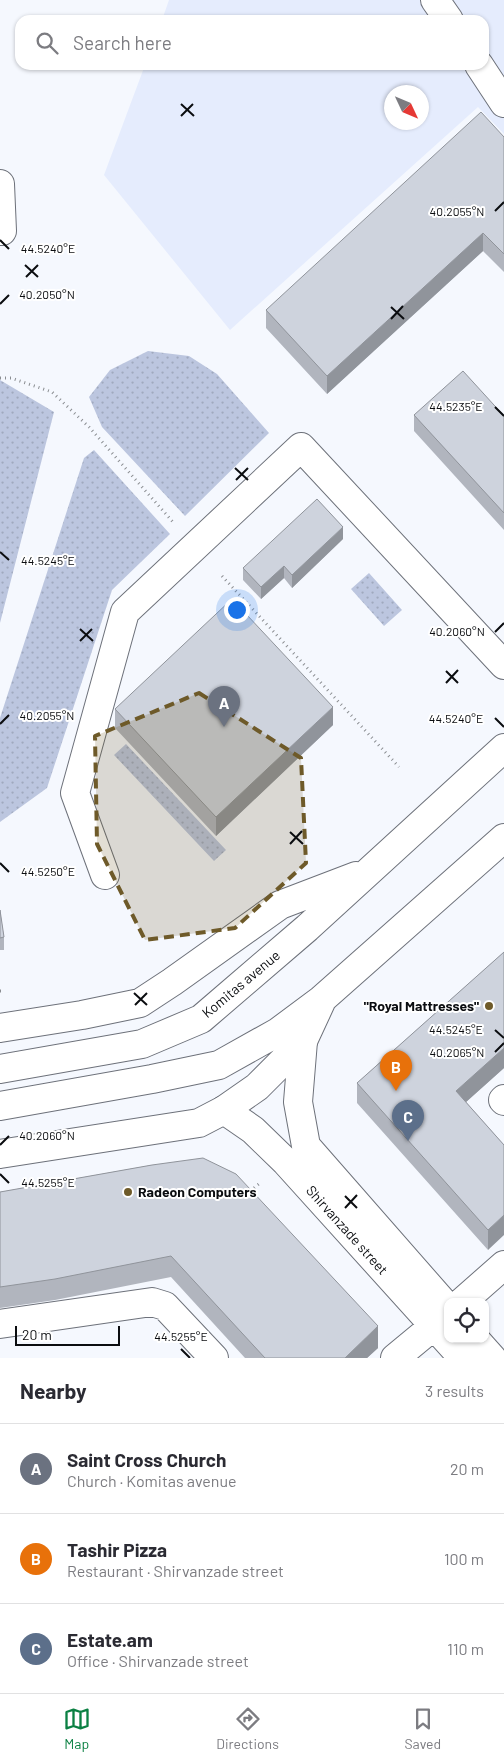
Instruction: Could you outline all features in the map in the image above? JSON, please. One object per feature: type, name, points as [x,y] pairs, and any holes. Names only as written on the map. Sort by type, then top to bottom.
[{"type":"main road","points":[[435,0],[446,15]]},
{"type":"main road","points":[[482,70],[504,103]]},
{"type":"main road","points":[[0,184],[2,231]]},
{"type":"main road","points":[[105,875],[75,793],[125,612],[301,447],[504,665]]},
{"type":"main road","name":"Komitas avenue","points":[[0,1069],[142,1044],[201,1019],[307,928],[504,748]]},
{"type":"main road","points":[[0,1106],[219,1065],[278,1032],[321,1000],[504,838]]},
{"type":"main road","name":"Komitas avenue","points":[[0,1028],[82,1015],[140,1003],[280,905],[369,871]]},
{"type":"main road","points":[[0,1154],[199,1123],[224,1110],[257,1087],[303,1041],[321,1000]]},
{"type":"main road","name":"Shirvanzade street","points":[[303,1041],[298,1102],[306,1146],[443,1316],[463,1358]]},
{"type":"main road","name":"Shirvanzade street","points":[[224,1110],[253,1130],[443,1316]]},
{"type":"main road","points":[[467,1298],[504,1265]]},
{"type":"main road","points":[[0,1324],[152,1302],[164,1306],[214,1358]]},
{"type":"main road","points":[[395,1358],[443,1316]]},
{"type":"main road","points":[[479,1343],[492,1358]]},
{"type":"path","points":[[0,378],[11,378],[52,392],[89,427],[173,522]]},
{"type":"path","points":[[222,576],[399,766]]},
{"type":"path","points":[[254,1188],[262,1180]]},
{"type":"highlighted area","points":[[199,693],[301,758],[306,863],[235,928],[145,940],[97,844],[95,736]]},
{"type":"shaded area","points":[[169,0],[504,0],[504,134],[478,107],[230,330],[104,175],[143,70],[489,70],[489,15],[164,15]]},
{"type":"shaded area","points":[[148,351],[189,356],[217,374],[269,433],[185,516],[102,427],[89,397],[110,370]]},
{"type":"shaded area","points":[[0,380],[54,412],[0,623]]},
{"type":"shaded area","points":[[94,450],[170,534],[112,590],[47,788],[0,822],[0,718],[84,458]]},
{"type":"shaded area","points":[[369,573],[402,610],[384,626],[351,589]]},
{"type":"shaded area","points":[[126,744],[226,850],[214,861],[114,755]]},
{"type":"building","points":[[481,112],[504,137],[504,254],[483,233],[327,376],[266,310]]},
{"type":"building","points":[[463,371],[504,416],[504,513],[414,415]]},
{"type":"building","points":[[317,499],[343,527],[292,575],[284,566],[261,587],[243,568]]},
{"type":"building","points":[[232,599],[333,707],[216,817],[115,709]]},
{"type":"building","points":[[0,910],[4,937],[0,938]]},
{"type":"building","points":[[504,952],[504,1048],[456,1091],[504,1145],[504,1215],[488,1230],[357,1083]]},
{"type":"building","points":[[203,1158],[236,1174],[378,1326],[345,1358],[265,1358],[171,1256],[55,1279],[0,1287],[0,1192],[152,1165]]},
{"type":"place","name":"Saint Cross Church","points":[[224,727]]},
{"type":"place","name":"\"Royal Mattresses\"","points":[[489,1006]]},
{"type":"place","name":"Tashir Pizza","points":[[396,1091]]},
{"type":"place","name":"Estate.am","points":[[408,1141]]},
{"type":"place","name":"Radeon Computers","points":[[128,1192]]}]
